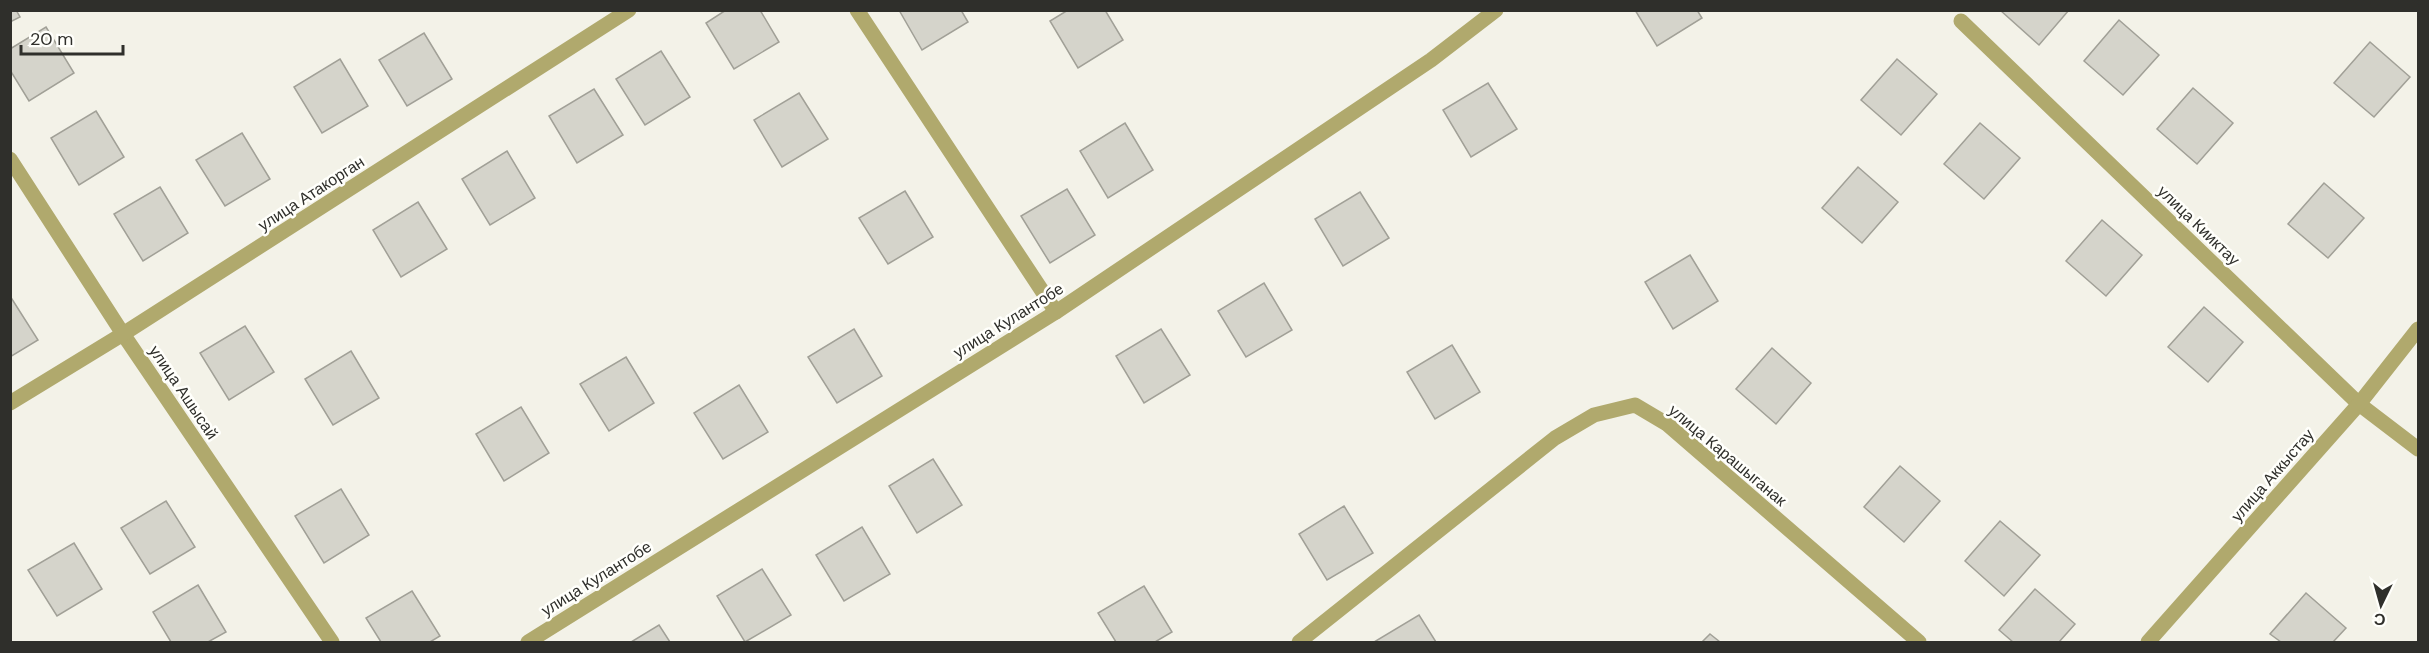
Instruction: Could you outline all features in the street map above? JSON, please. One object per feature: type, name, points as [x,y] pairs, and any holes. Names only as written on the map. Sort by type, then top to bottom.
[{"type":"street","name":"улица Атакорган","points":[[10,403],[123,334],[629,10]]},
{"type":"street","points":[[857,10],[1056,312]]},
{"type":"street","name":"улица Кулантобе","points":[[528,642],[1056,312],[1431,60],[1496,10]]},
{"type":"street","name":"улица Кииктау","points":[[1961,21],[2359,404],[2418,449]]},
{"type":"street","name":"улица Ашысай","points":[[10,159],[123,334],[332,642]]},
{"type":"street","name":"улица Аккыстау","points":[[2148,642],[2359,404],[2418,329]]},
{"type":"street","name":"улица Карашыганак","points":[[1299,642],[1555,438],[1594,415],[1635,405],[1667,424],[1919,642]]},
{"type":"building","points":[[10,10],[16,10],[20,17],[10,22]]},
{"type":"building","points":[[726,10],[760,10],[779,42],[734,69],[706,23]]},
{"type":"building","points":[[899,10],[961,10],[968,22],[922,50]]},
{"type":"building","points":[[1068,10],[1105,10],[1123,40],[1078,68],[1050,21]]},
{"type":"building","points":[[1635,10],[1697,10],[1702,18],[1657,46]]},
{"type":"building","points":[[2000,10],[2069,10],[2039,45]]},
{"type":"building","points":[[2119,20],[2159,55],[2123,95],[2084,61]]},
{"type":"building","points":[[46,27],[74,73],[29,101],[10,70],[10,49]]},
{"type":"building","points":[[424,33],[452,79],[407,106],[379,60]]},
{"type":"building","points":[[2370,42],[2410,77],[2374,117],[2334,83]]},
{"type":"building","points":[[661,51],[690,97],[645,125],[616,79]]},
{"type":"building","points":[[340,59],[368,106],[322,133],[294,87]]},
{"type":"building","points":[[1897,59],[1937,94],[1901,135],[1861,100]]},
{"type":"building","points":[[1488,83],[1517,129],[1471,157],[1443,110]]},
{"type":"building","points":[[2193,88],[2233,123],[2197,164],[2157,129]]},
{"type":"building","points":[[594,89],[623,135],[577,163],[549,116]]},
{"type":"building","points":[[799,93],[828,139],[782,167],[754,120]]},
{"type":"building","points":[[96,111],[124,157],[79,185],[51,138]]},
{"type":"building","points":[[1125,123],[1153,170],[1108,198],[1080,151]]},
{"type":"building","points":[[1980,123],[2020,158],[1984,199],[1944,164]]},
{"type":"building","points":[[242,133],[270,179],[225,206],[196,160]]},
{"type":"building","points":[[507,151],[535,198],[490,225],[462,179]]},
{"type":"building","points":[[1858,167],[1898,202],[1862,243],[1822,208]]},
{"type":"building","points":[[2324,183],[2364,218],[2328,258],[2288,224]]},
{"type":"building","points":[[160,187],[188,233],[143,261],[114,214]]},
{"type":"building","points":[[1067,189],[1095,235],[1050,263],[1021,216]]},
{"type":"building","points":[[905,191],[933,237],[888,264],[859,218]]},
{"type":"building","points":[[1360,192],[1389,238],[1343,266],[1315,219]]},
{"type":"building","points":[[418,202],[447,249],[401,277],[373,230]]},
{"type":"building","points":[[2102,220],[2142,255],[2106,296],[2066,261]]},
{"type":"building","points":[[1690,255],[1718,301],[1673,329],[1645,282]]},
{"type":"building","points":[[1264,283],[1292,330],[1246,357],[1218,311]]},
{"type":"building","points":[[10,296],[38,340],[10,357]]},
{"type":"building","points":[[2204,307],[2243,342],[2208,382],[2168,347]]},
{"type":"building","points":[[245,326],[274,372],[229,400],[200,353]]},
{"type":"building","points":[[854,329],[882,376],[837,403],[808,357]]},
{"type":"building","points":[[1161,329],[1190,375],[1144,403],[1116,356]]},
{"type":"building","points":[[1452,345],[1480,392],[1435,419],[1407,372]]},
{"type":"building","points":[[1772,348],[1811,383],[1776,424],[1736,389]]},
{"type":"building","points":[[351,351],[379,398],[333,425],[305,379]]},
{"type":"building","points":[[626,357],[654,403],[609,431],[580,384]]},
{"type":"building","points":[[739,385],[768,432],[723,459],[694,413]]},
{"type":"building","points":[[521,407],[549,453],[504,481],[476,434]]},
{"type":"building","points":[[933,459],[962,505],[917,533],[889,486]]},
{"type":"building","points":[[1900,466],[1940,501],[1904,542],[1864,507]]},
{"type":"building","points":[[341,489],[369,535],[324,563],[295,516]]},
{"type":"building","points":[[166,501],[195,547],[150,574],[121,528]]},
{"type":"building","points":[[1344,506],[1373,553],[1327,580],[1299,534]]},
{"type":"building","points":[[2000,521],[2040,555],[2004,596],[1965,561]]},
{"type":"building","points":[[862,527],[890,574],[844,601],[816,555]]},
{"type":"building","points":[[74,543],[102,589],[57,616],[28,570]]},
{"type":"building","points":[[762,569],[791,615],[745,642],[717,596]]},
{"type":"building","points":[[198,585],[226,632],[208,642],[171,642],[153,612]]},
{"type":"building","points":[[1144,586],[1172,632],[1155,642],[1116,642],[1098,613]]},
{"type":"building","points":[[2035,589],[2075,624],[2059,642],[2013,642],[1999,630]]},
{"type":"building","points":[[412,591],[440,636],[430,642],[381,642],[366,618]]},
{"type":"building","points":[[2306,593],[2346,628],[2333,642],[2281,642],[2270,634]]},
{"type":"building","points":[[1419,615],[1436,642],[1374,642]]},
{"type":"building","points":[[659,625],[670,642],[631,642]]},
{"type":"building","points":[[1710,634],[1720,642],[1702,642]]}]
